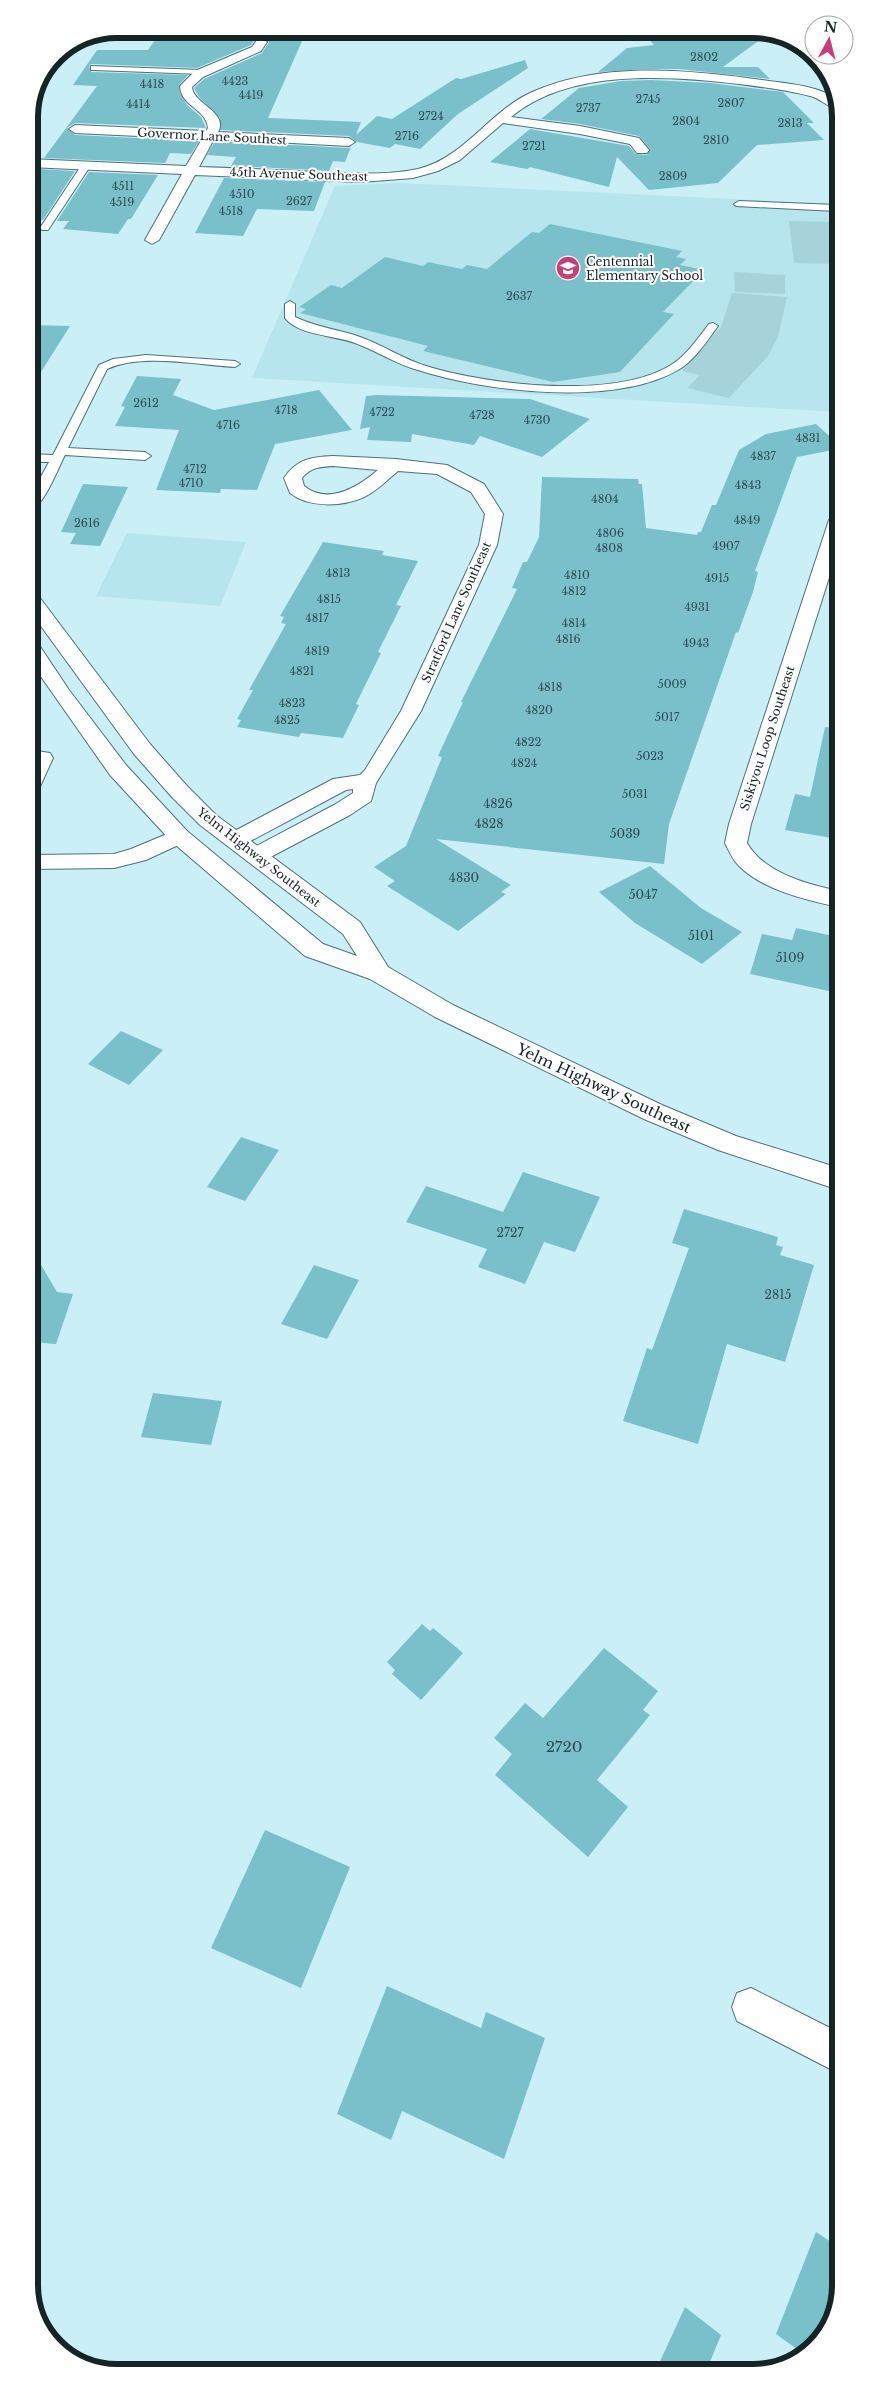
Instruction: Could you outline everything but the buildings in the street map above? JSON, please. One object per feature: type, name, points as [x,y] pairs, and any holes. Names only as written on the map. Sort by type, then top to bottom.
[{"type":"street","points":[[152,240],[210,136],[215,122],[211,114],[195,104],[185,92],[186,86],[190,79],[201,72],[257,49],[261,42]]},
{"type":"street","name":"45th Avenue Southeast","points":[[38,163],[362,178],[412,174],[443,164],[534,95],[564,85],[651,75],[702,77],[738,80],[822,95],[830,100]]},
{"type":"street","points":[[822,95],[828,94]]},
{"type":"street","points":[[501,119],[580,130],[634,141],[642,150]]},
{"type":"street","name":"Governor Lane Southest","points":[[75,129],[349,142]]},
{"type":"street","name":"Stratford Lane Southeast","points":[[255,856],[342,810],[363,796],[366,781],[411,711],[488,545],[494,514],[478,488],[441,469],[396,464]]},
{"type":"street","name":"Siskiyou Loop Southeast","points":[[832,539],[740,824],[736,844],[749,862],[782,881],[812,894],[832,898]]},
{"type":"street","name":"Yelm Highway Southeast","points":[[38,609],[142,749],[208,820],[352,928],[379,973]]},
{"type":"street","name":"Yelm Highway Southeast","points":[[38,658],[61,693],[118,770],[179,836],[314,950],[379,973],[453,1016],[653,1112],[727,1143],[832,1177]]},
{"type":"street","points":[[235,840],[341,784],[366,781]]},
{"type":"street","points":[[38,862],[114,861],[138,855],[179,836]]},
{"type":"street","points":[[751,2007],[832,2050]]},
{"type":"lane","points":[[94,68],[201,72]]},
{"type":"lane","points":[[45,228],[86,165]]},
{"type":"lane","points":[[739,204],[832,208]]},
{"type":"lane","points":[[290,304],[290,318],[303,326],[358,340],[421,368],[454,376],[522,386],[598,387],[649,380],[676,366],[713,326]]},
{"type":"lane","points":[[38,496],[103,367],[108,363],[127,358],[235,364]]},
{"type":"lane","points":[[38,457],[58,455],[145,456]]},
{"type":"shaded area","name":"Centennial Elementary School","points":[[400,183],[832,204],[832,412],[252,378],[335,186]]},
{"type":"shaded area","points":[[789,221],[832,222],[832,264],[794,263]]},
{"type":"shaded area","points":[[734,272],[785,275],[785,294],[735,292]]},
{"type":"shaded area","points":[[732,293],[787,297],[778,337],[768,356],[729,398],[687,388],[700,375],[682,371],[721,327]]},
{"type":"shaded area","points":[[127,533],[246,542],[220,606],[96,596]]},
{"type":"place","name":"Centennial Elementary School","points":[[568,268]]}]
